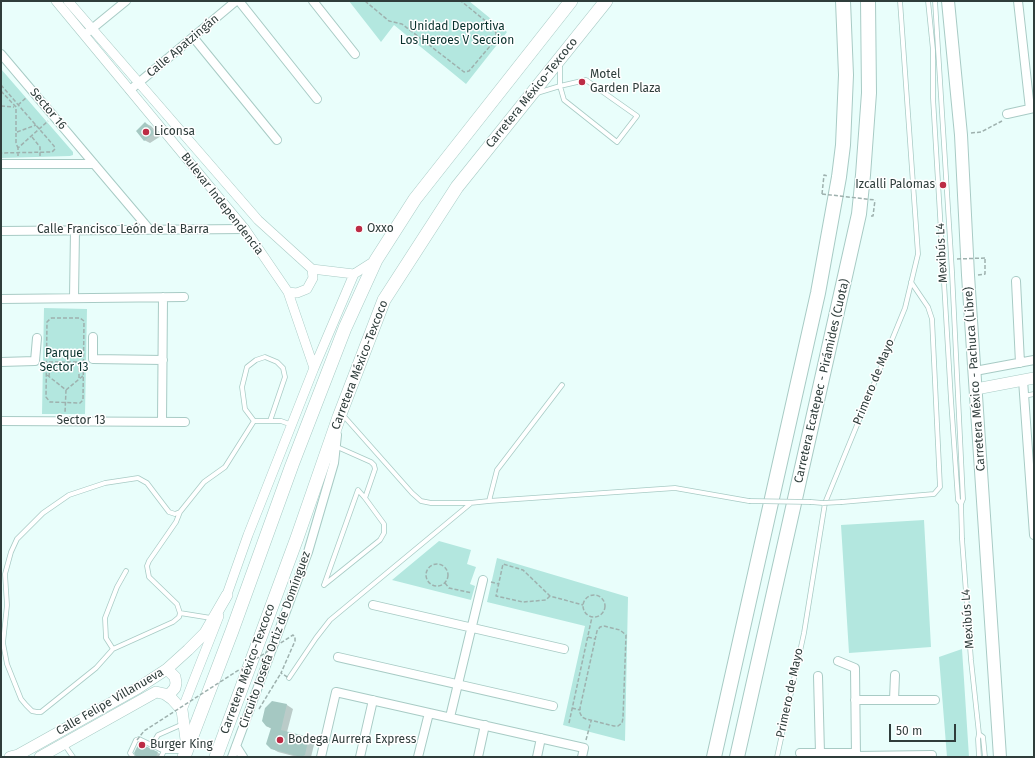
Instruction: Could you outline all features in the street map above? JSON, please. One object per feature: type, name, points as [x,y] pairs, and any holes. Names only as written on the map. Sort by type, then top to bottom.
[{"type":"highway","name":"Carretera México-Texcoco","points":[[186,752],[345,328],[376,260],[415,199],[571,1]]},
{"type":"highway","name":"Carretera México-Texcoco","points":[[216,757],[333,445],[340,415],[384,300],[457,188],[606,1]]},
{"type":"highway","name":"Carretera Ecatepec - Pirámides (Cuota)","points":[[714,757],[818,293],[839,177],[843,145],[846,75],[843,1]]},
{"type":"highway","name":"Carretera Ecatepec - Pirámides (Cuota)","points":[[737,757],[859,214],[869,93],[868,1]]},
{"type":"main road","name":"Carretera México - Pachuca (Libre)","points":[[948,1],[961,134],[1000,757]]},
{"type":"main road","points":[[976,389],[1028,379]]},
{"type":"main road","name":"Calle Felipe Villanueva","points":[[10,757],[18,755],[131,692],[167,669],[205,633],[227,595]]},
{"type":"main road","points":[[167,669],[175,677],[176,683],[175,688],[168,696]]},
{"type":"main road","name":"Calle Felipe Villanueva","points":[[40,757],[156,692],[168,696],[182,710]]},
{"type":"main road","points":[[182,710],[186,752]]},
{"type":"street","name":"Bulevar Independencia","points":[[56,1],[245,229],[288,292],[314,368]]},
{"type":"street","name":"Bulevar Independencia","points":[[68,1],[258,220],[312,269]]},
{"type":"street","points":[[84,36],[126,1]]},
{"type":"street","name":"Calle Apatzingán","points":[[130,90],[236,1]]},
{"type":"street","points":[[239,1],[317,99]]},
{"type":"street","points":[[313,1],[355,54]]},
{"type":"street","points":[[1007,114],[1032,109],[1018,1]]},
{"type":"street","points":[[193,37],[277,140]]},
{"type":"street","name":"Sector 16","points":[[1,54],[150,230]]},
{"type":"street","points":[[1,164],[94,164]]},
{"type":"street","name":"Calle Francisco León de la Barra","points":[[1,230],[245,229]]},
{"type":"street","points":[[74,298],[75,230]]},
{"type":"street","points":[[182,710],[227,595],[248,535],[314,368],[354,274],[376,260]]},
{"type":"street","points":[[288,292],[297,293],[307,289],[313,278],[312,269],[354,274]]},
{"type":"street","points":[[1016,281],[1020,363]]},
{"type":"street","points":[[162,422],[163,297]]},
{"type":"street","points":[[1,299],[184,297]]},
{"type":"street","points":[[93,337],[93,359],[163,360]]},
{"type":"street","points":[[1,362],[35,361],[37,338]]},
{"type":"street","points":[[975,371],[1034,360]]},
{"type":"street","points":[[1028,379],[1024,396],[1032,482],[1034,535]]},
{"type":"street","name":"Sector 13","points":[[1,421],[185,422]]},
{"type":"street","name":"Circuito Josefa Ortiz de Domínguez","points":[[232,757],[308,552],[334,463],[333,445]]},
{"type":"street","points":[[450,718],[483,580]]},
{"type":"street","points":[[373,605],[564,649]]},
{"type":"street","points":[[338,657],[553,706]]},
{"type":"street","points":[[838,661],[855,668],[856,755]]},
{"type":"street","points":[[894,700],[895,675]]},
{"type":"street","points":[[818,676],[820,753]]},
{"type":"street","points":[[321,757],[336,692],[584,748],[582,757]]},
{"type":"street","points":[[360,757],[373,700]]},
{"type":"street","points":[[855,700],[935,700]]},
{"type":"street","points":[[418,757],[429,713]]},
{"type":"street","points":[[478,757],[485,726]]},
{"type":"street","points":[[537,757],[541,738]]},
{"type":"street","points":[[236,746],[243,757]]},
{"type":"street","points":[[800,753],[932,755]]},
{"type":"lane","name":"Primero de Mayo","points":[[777,757],[804,633],[825,503],[904,308],[918,254],[900,1]]},
{"type":"lane","name":"Mexibús L4","points":[[928,1],[933,50],[933,98],[951,400],[958,500],[961,504]]},
{"type":"lane","name":"Mexibús L4","points":[[935,1],[952,272],[963,499],[961,504],[971,660],[979,734],[979,757]]},
{"type":"lane","points":[[531,95],[560,86],[586,80],[637,116],[617,142],[564,100],[560,86],[560,58]]},
{"type":"lane","points":[[340,415],[421,501],[470,503],[676,488],[749,501],[823,503],[934,494],[940,487],[932,319],[928,307],[911,282]]},
{"type":"lane","points":[[254,421],[245,409],[242,387],[248,367],[256,360],[265,357],[277,362],[283,368],[285,376],[270,421]]},
{"type":"lane","points":[[489,501],[497,470],[562,385]]},
{"type":"lane","points":[[1024,396],[1034,394]]},
{"type":"lane","points":[[254,421],[280,421],[292,424]]},
{"type":"lane","points":[[180,512],[175,514],[168,512],[143,480],[138,478],[105,483],[68,495],[43,513],[17,539],[11,552],[5,574],[7,605],[3,643],[7,664],[21,699],[32,711],[41,712],[96,668],[113,649],[173,622],[179,617],[180,612],[177,604],[148,577],[146,566],[176,522],[180,512],[204,482],[225,467],[254,421]]},
{"type":"lane","points":[[333,445],[371,462],[374,465],[375,469],[365,498]]},
{"type":"lane","points":[[358,490],[365,498],[384,524],[384,533],[380,540],[324,585],[358,490]]},
{"type":"lane","points":[[289,678],[330,620],[470,503]]},
{"type":"lane","points":[[113,649],[106,638],[105,618],[117,587],[126,571]]},
{"type":"lane","points":[[180,612],[213,618]]},
{"type":"lane","points":[[154,747],[155,740],[158,735],[184,723]]},
{"type":"lane","name":"Mexibús L4","points":[[979,734],[983,737],[985,757]]},
{"type":"lane","points":[[133,757],[130,753],[137,740],[164,751],[186,752]]},
{"type":"lane","points":[[64,744],[73,757]]},
{"type":"lane","points":[[161,757],[164,751]]},
{"type":"path","points":[[365,1],[389,21],[402,24],[464,72],[469,72],[496,39],[496,33],[493,27],[462,1]]},
{"type":"path","points":[[1,85],[55,149],[52,152],[40,153],[1,153]]},
{"type":"path","points":[[1,90],[16,107]]},
{"type":"path","points":[[18,164],[18,148],[16,143],[16,107],[33,91]]},
{"type":"path","points":[[1,106],[16,107]]},
{"type":"path","points":[[961,134],[981,132],[1002,121],[1007,114]]},
{"type":"path","points":[[18,148],[54,116]]},
{"type":"path","points":[[16,132],[36,125]]},
{"type":"path","points":[[31,136],[40,147],[40,164]]},
{"type":"path","points":[[824,176],[822,194],[875,200],[873,216]]},
{"type":"path","points":[[957,258],[985,258],[985,274]]},
{"type":"path","points":[[80,318],[84,321],[84,362],[82,402],[50,402],[46,397],[47,322],[49,319],[80,318]]},
{"type":"path","points":[[35,361],[84,362]]},
{"type":"path","points":[[49,377],[51,362]]},
{"type":"path","points":[[79,362],[79,379]]},
{"type":"path","points":[[47,374],[66,390]]},
{"type":"path","points":[[65,421],[66,390],[84,374]]},
{"type":"path","points":[[550,596],[546,600],[523,602],[496,596],[503,564],[523,570],[550,596],[583,604]]},
{"type":"path","points":[[437,565],[444,567],[448,576],[445,583],[435,586],[429,582],[426,572],[430,566],[437,565]]},
{"type":"path","points":[[445,583],[449,588],[480,594]]},
{"type":"path","points":[[597,595],[603,599],[605,605],[604,612],[598,617],[592,617],[585,612],[583,604],[590,596],[597,595]]},
{"type":"path","points":[[569,723],[592,617]]},
{"type":"path","points":[[604,626],[620,630],[626,635],[623,718],[622,723],[618,726],[582,717],[580,710],[596,639],[597,631],[600,627],[604,626]]},
{"type":"path","points":[[137,740],[144,731],[291,635],[294,635],[296,638],[295,641],[281,674],[260,709],[257,710],[250,708]]},
{"type":"path","points":[[588,637],[596,639]]},
{"type":"path","points":[[281,674],[289,678]]},
{"type":"path","points":[[572,708],[580,710]]},
{"type":"path","points":[[584,748],[591,720]]},
{"type":"green space","name":"Unidad Deportiva Los Heroes V Seccion","points":[[349,1],[469,1],[507,32],[466,84],[394,25],[381,42]]},
{"type":"green space","points":[[1,69],[73,152],[73,155],[1,158]]},
{"type":"green space","name":"Parque Sector 13","points":[[44,308],[87,309],[85,414],[42,414]]},
{"type":"green space","points":[[924,520],[931,647],[849,653],[841,525]]},
{"type":"green space","points":[[439,541],[471,550],[467,564],[476,567],[470,584],[475,586],[471,600],[392,580]]},
{"type":"green space","points":[[497,558],[628,597],[625,741],[563,725],[585,626],[487,602]]},
{"type":"green space","points":[[962,649],[969,757],[947,757],[939,657]]},
{"type":"building","name":"Liconsa","points":[[145,122],[155,133],[144,141],[136,131]]},
{"type":"building","points":[[272,701],[287,704],[281,730],[309,737],[305,755],[301,757],[271,749],[266,744],[271,728],[266,726],[262,721],[265,708]]},
{"type":"building","name":"Burger King","points":[[139,743],[158,752],[156,757],[136,757],[134,753]]},
{"type":"place","name":"Motel Garden Plaza","points":[[582,82]]},
{"type":"place","name":"Liconsa","points":[[146,132]]},
{"type":"place","name":"Izcalli Palomas","points":[[943,185]]},
{"type":"place","name":"Oxxo","points":[[359,229]]},
{"type":"place","name":"Bodega Aurrera Express","points":[[280,740]]},
{"type":"place","name":"Burger King","points":[[142,745]]}]
